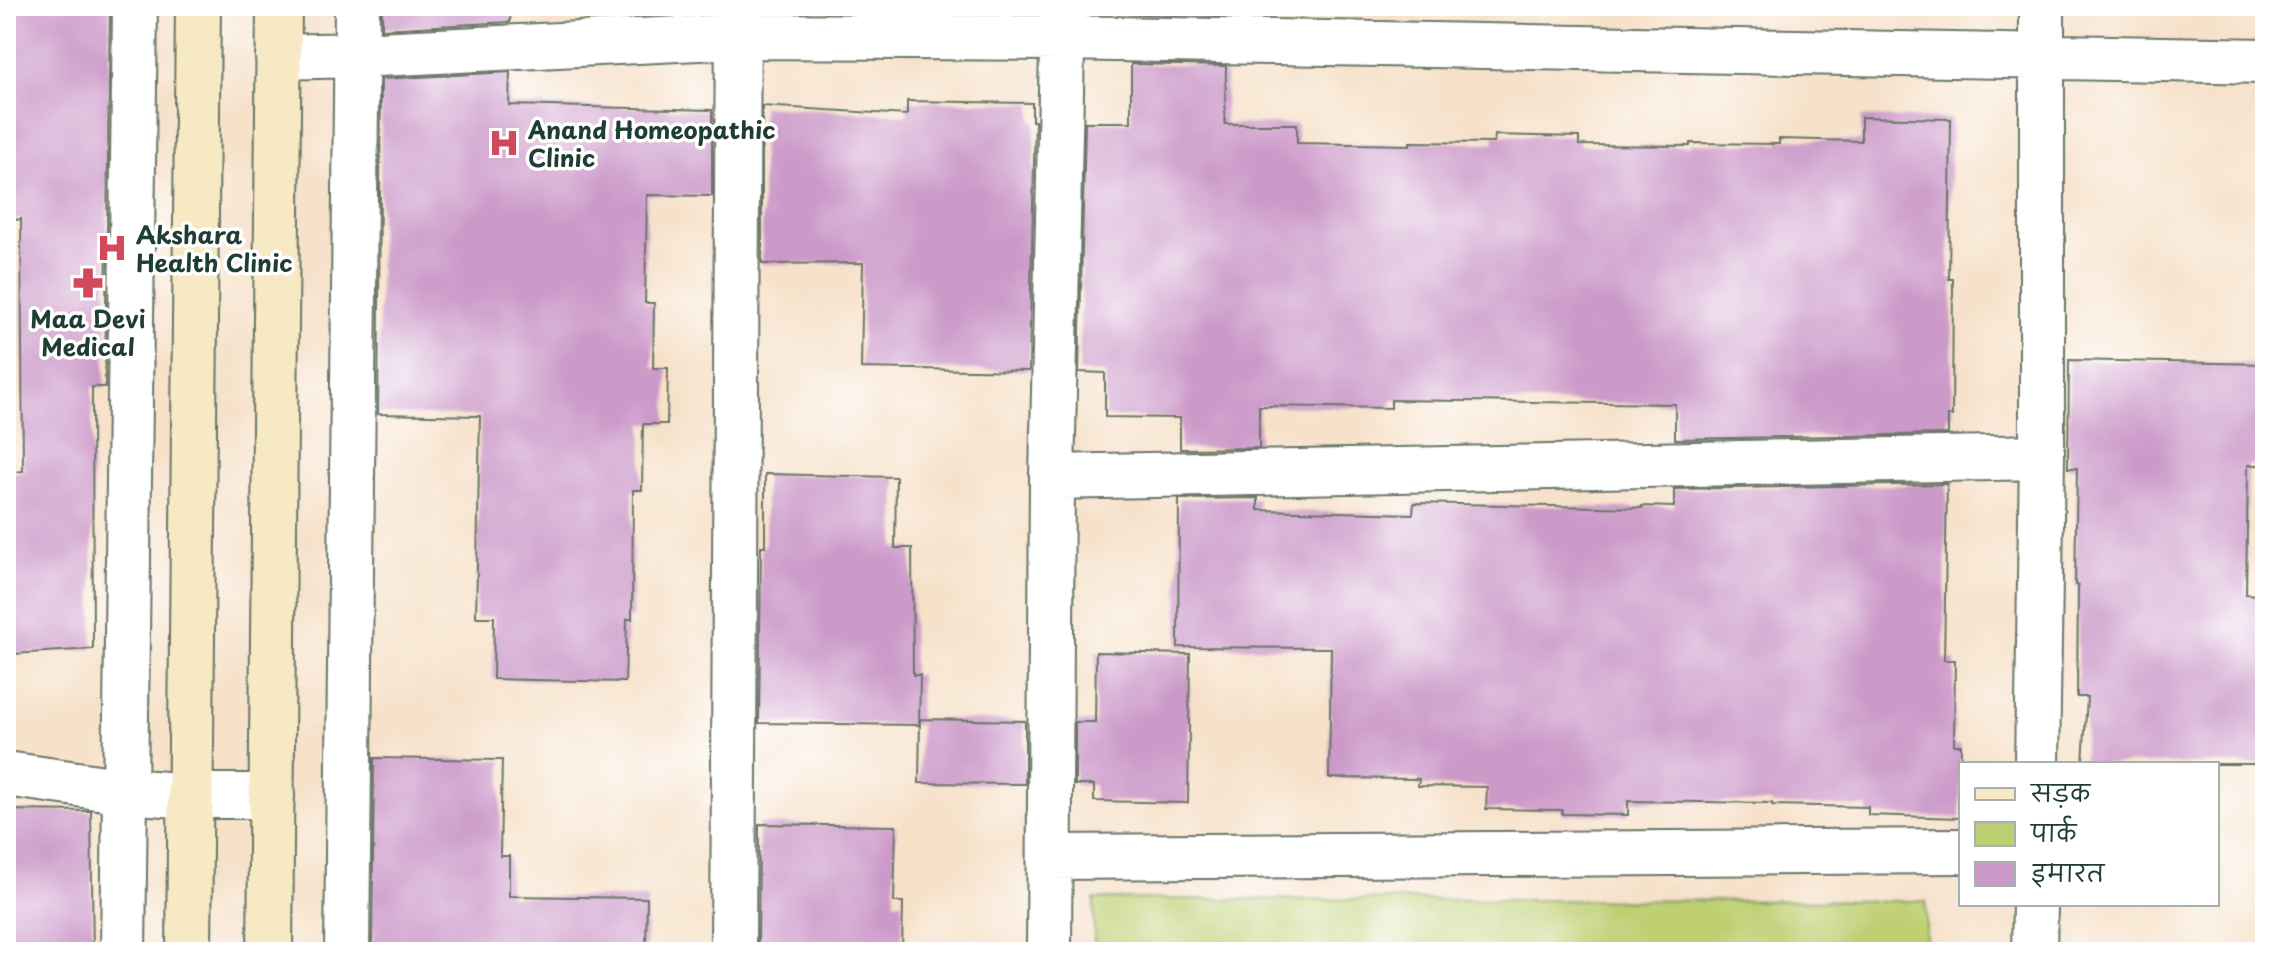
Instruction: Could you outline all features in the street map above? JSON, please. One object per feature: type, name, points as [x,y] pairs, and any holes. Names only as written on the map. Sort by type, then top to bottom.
[{"type":"main road","points":[[189,952],[198,6]]},
{"type":"main road","points":[[270,952],[279,6]]},
{"type":"street","points":[[123,952],[135,6]]},
{"type":"street","points":[[347,952],[357,6]]},
{"type":"street","points":[[2037,762],[2042,457],[2042,6]]},
{"type":"street","points":[[278,57],[357,55],[738,21],[1063,22],[2041,58],[2265,61]]},
{"type":"street","points":[[733,952],[738,21]]},
{"type":"street","points":[[1049,952],[1052,477],[1063,22]]},
{"type":"street","points":[[1052,477],[2042,457]]},
{"type":"street","points":[[6,774],[126,791],[191,796],[272,796]]},
{"type":"street","points":[[1050,857],[1959,851]]},
{"type":"street","points":[[2034,952],[2035,906]]},
{"type":"green space","points":[[1094,899],[1926,901],[1926,952],[1094,952]]},
{"type":"building","points":[[6,6],[110,6],[105,387],[92,387],[93,649],[13,654],[6,473],[23,471],[21,219],[15,220],[6,114]]},
{"type":"building","points":[[382,6],[511,6],[510,22],[382,29]]},
{"type":"building","points":[[1132,6],[1227,6],[1227,16],[1132,14]]},
{"type":"building","points":[[1131,64],[1226,66],[1225,124],[1297,124],[1297,143],[1494,143],[1495,135],[1579,137],[1579,145],[1779,144],[1779,139],[1861,141],[1861,117],[1951,119],[1949,279],[1953,279],[1952,416],[1948,416],[1948,434],[1675,439],[1675,404],[1391,400],[1391,408],[1259,406],[1259,448],[1180,449],[1180,418],[1105,417],[1105,373],[1079,372],[1085,122],[1131,122]]},
{"type":"building","points":[[510,72],[509,105],[712,110],[712,196],[647,195],[645,303],[654,303],[653,368],[668,368],[667,424],[643,424],[642,490],[633,490],[632,619],[627,619],[625,682],[493,679],[494,617],[476,617],[480,416],[378,414],[381,79]]},
{"type":"building","points":[[907,101],[1032,103],[1032,121],[1035,121],[1029,371],[861,368],[863,263],[762,264],[762,106],[907,115]]},
{"type":"building","points":[[2069,360],[2265,364],[2265,465],[2248,465],[2246,594],[2265,596],[2265,764],[2083,762],[2087,697],[2077,697],[2077,468],[2068,468]]},
{"type":"building","points":[[765,474],[896,477],[895,548],[912,548],[913,675],[920,675],[919,725],[759,723]]},
{"type":"building","points":[[1947,484],[1944,660],[1955,660],[1954,745],[1961,745],[1959,818],[1868,815],[1868,807],[1628,801],[1628,815],[1562,814],[1562,810],[1486,809],[1487,787],[1418,786],[1419,779],[1329,778],[1331,648],[1178,647],[1179,499],[1258,498],[1258,510],[1413,514],[1414,503],[1674,507],[1674,489]]},
{"type":"building","points":[[1096,652],[1190,654],[1188,803],[1094,801],[1094,785],[1075,785],[1075,722],[1095,722]]},
{"type":"building","points":[[920,719],[1025,721],[1025,784],[919,783]]},
{"type":"building","points":[[374,758],[502,760],[500,856],[509,856],[509,896],[647,898],[646,952],[372,952]]},
{"type":"building","points":[[6,810],[91,811],[93,952],[6,952]]},
{"type":"building","points":[[759,824],[896,826],[894,902],[903,902],[902,952],[758,952]]},
{"type":"place","name":"Anand Homeopathic Clinic","points":[[504,143]]},
{"type":"place","name":"Akshara Health Clinic","points":[[112,248]]},
{"type":"place","name":"Maa Devi Medical","points":[[88,283]]}]
